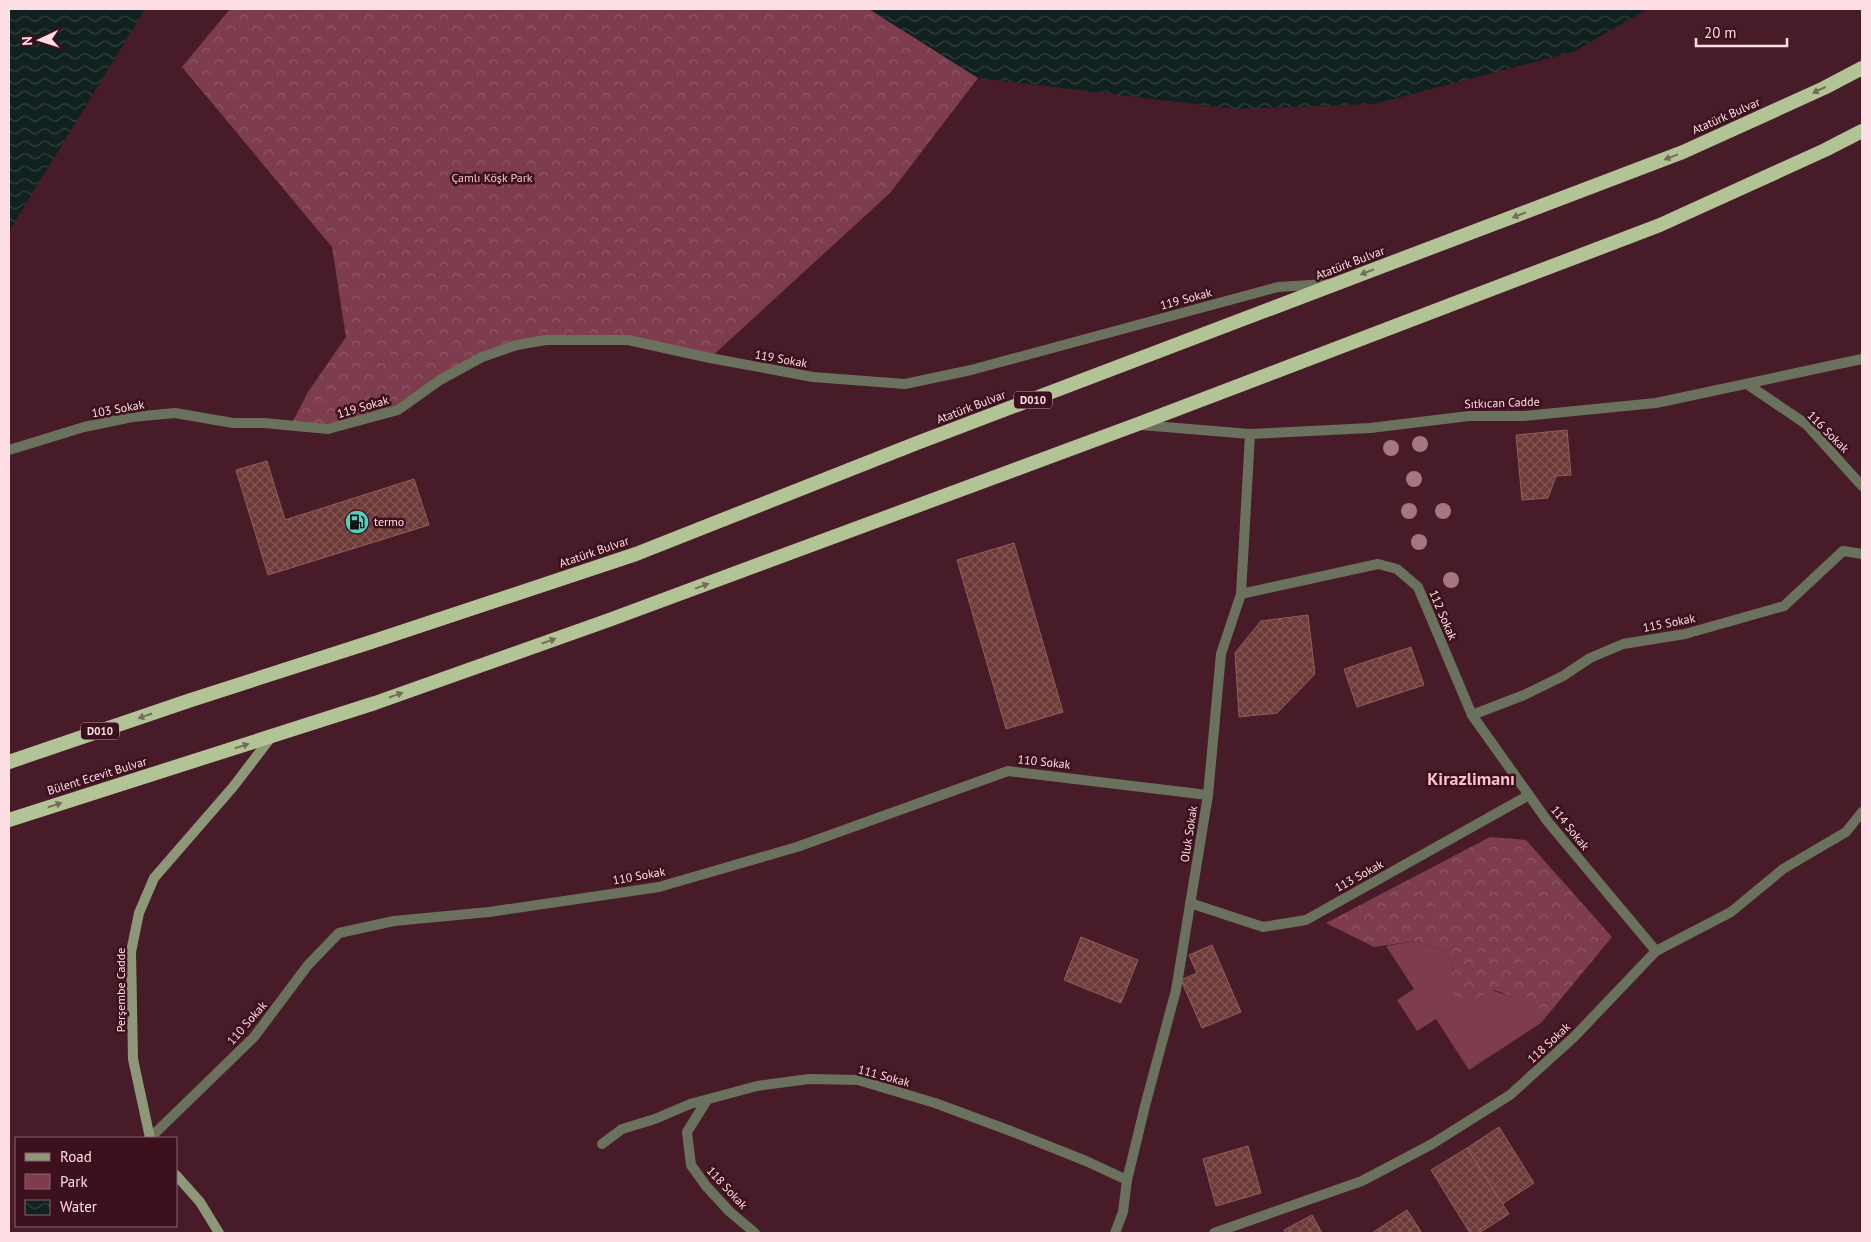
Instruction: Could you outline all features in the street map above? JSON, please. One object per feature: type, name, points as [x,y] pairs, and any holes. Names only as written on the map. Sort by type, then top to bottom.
[{"type":"highway","name":"Atatürk Bulvar","points":[[9,762],[191,700],[636,554],[926,440],[1683,152],[1824,88],[1862,68]]},
{"type":"highway","points":[[272,736],[375,703],[609,620],[1138,424],[1660,225],[1825,150],[1862,131]]},
{"type":"highway","name":"Bülent Ecevit Bulvar","points":[[9,820],[272,736]]},
{"type":"main road","name":"Perşembe Cadde","points":[[150,1137],[133,1059],[131,952],[140,913],[154,878],[233,787],[272,736]]},
{"type":"main road","points":[[178,1177],[200,1202],[219,1233]]},
{"type":"street","name":"119 Sokak","points":[[233,423],[264,422],[328,429],[355,423],[398,410],[440,380],[482,357],[517,345],[546,340],[628,340],[710,358],[813,377],[905,384],[971,370],[1278,287],[1335,284]]},
{"type":"street","name":"Sıtkıcan Cadde","points":[[1138,424],[1250,434],[1370,428],[1468,416],[1523,416],[1656,403],[1848,360],[1862,359]]},
{"type":"street","name":"116 Sokak","points":[[1747,384],[1806,424],[1862,486]]},
{"type":"street","name":"103 Sokak","points":[[9,450],[84,427],[132,417],[175,413],[233,423]]},
{"type":"street","name":"Oluk Sokak","points":[[1115,1233],[1123,1212],[1127,1180],[1176,990],[1208,795],[1221,654],[1241,594],[1250,434]]},
{"type":"street","name":"115 Sokak","points":[[1472,714],[1524,695],[1563,676],[1590,658],[1623,644],[1685,634],[1784,606],[1843,551],[1862,554]]},
{"type":"street","name":"112 Sokak","points":[[1241,594],[1378,564],[1397,569],[1418,587],[1472,714]]},
{"type":"street","name":"114 Sokak","points":[[1472,714],[1548,822],[1656,951]]},
{"type":"street","name":"110 Sokak","points":[[151,1137],[254,1037],[308,965],[339,932],[394,920],[489,912],[659,887],[797,847],[1008,770],[1208,795]]},
{"type":"street","name":"113 Sokak","points":[[1190,904],[1264,927],[1306,920],[1529,795]]},
{"type":"street","name":"118 Sokak","points":[[1214,1233],[1362,1181],[1432,1144],[1510,1095],[1574,1038],[1656,951],[1731,912],[1783,869],[1846,832],[1862,812]]},
{"type":"street","name":"111 Sokak","points":[[602,1144],[622,1129],[655,1119],[690,1104],[757,1086],[809,1079],[858,1080],[936,1103],[1086,1161],[1127,1180]]},
{"type":"street","name":"118 Sokak","points":[[707,1100],[687,1132],[691,1165],[706,1186],[730,1212],[755,1233]]},
{"type":"green space","name":"Çamlı Köşk Park","points":[[230,9],[869,9],[978,78],[890,193],[710,358],[628,340],[546,340],[482,357],[398,410],[355,423],[291,425],[308,392],[346,337],[332,247],[182,67]]},
{"type":"green space","points":[[1490,837],[1526,840],[1612,937],[1541,1023],[1516,998],[1494,990],[1461,1007],[1444,976],[1455,970],[1445,951],[1416,941],[1374,947],[1326,923]]},
{"type":"green space","points":[[1416,941],[1445,951],[1455,970],[1445,976],[1516,998],[1541,1023],[1469,1070],[1436,1019],[1417,1031],[1397,1000],[1414,989],[1386,946]]},
{"type":"water","points":[[9,9],[145,9],[9,229]]},
{"type":"water","points":[[869,9],[1648,9],[1573,52],[1374,104],[1235,109],[978,78]]},
{"type":"building","points":[[1567,430],[1571,475],[1556,476],[1548,498],[1522,500],[1516,435]]},
{"type":"building","points":[[267,461],[285,520],[414,479],[429,525],[268,575],[236,470]]},
{"type":"building","points":[[1014,543],[1063,712],[1006,729],[957,560]]},
{"type":"building","points":[[1308,615],[1315,674],[1277,713],[1239,717],[1235,653],[1261,621]]},
{"type":"building","points":[[1411,647],[1424,685],[1357,707],[1344,669]]},
{"type":"building","points":[[1081,937],[1138,960],[1121,1003],[1064,980]]},
{"type":"building","points":[[1212,945],[1241,1012],[1202,1028],[1181,980],[1197,973],[1189,955]]},
{"type":"building","points":[[1499,1127],[1534,1183],[1502,1204],[1467,1148]]},
{"type":"building","points":[[1248,1146],[1261,1193],[1216,1206],[1203,1159]]},
{"type":"building","points":[[1467,1148],[1509,1214],[1479,1233],[1470,1233],[1431,1170]]},
{"type":"building","points":[[1407,1210],[1422,1233],[1372,1233]]},
{"type":"building","points":[[1312,1215],[1322,1233],[1285,1233],[1284,1230]]},
{"type":"place","name":"termo","points":[[357,522]]},
{"type":"district","name":"Kirazlimanı","points":[[1471,779]]}]
